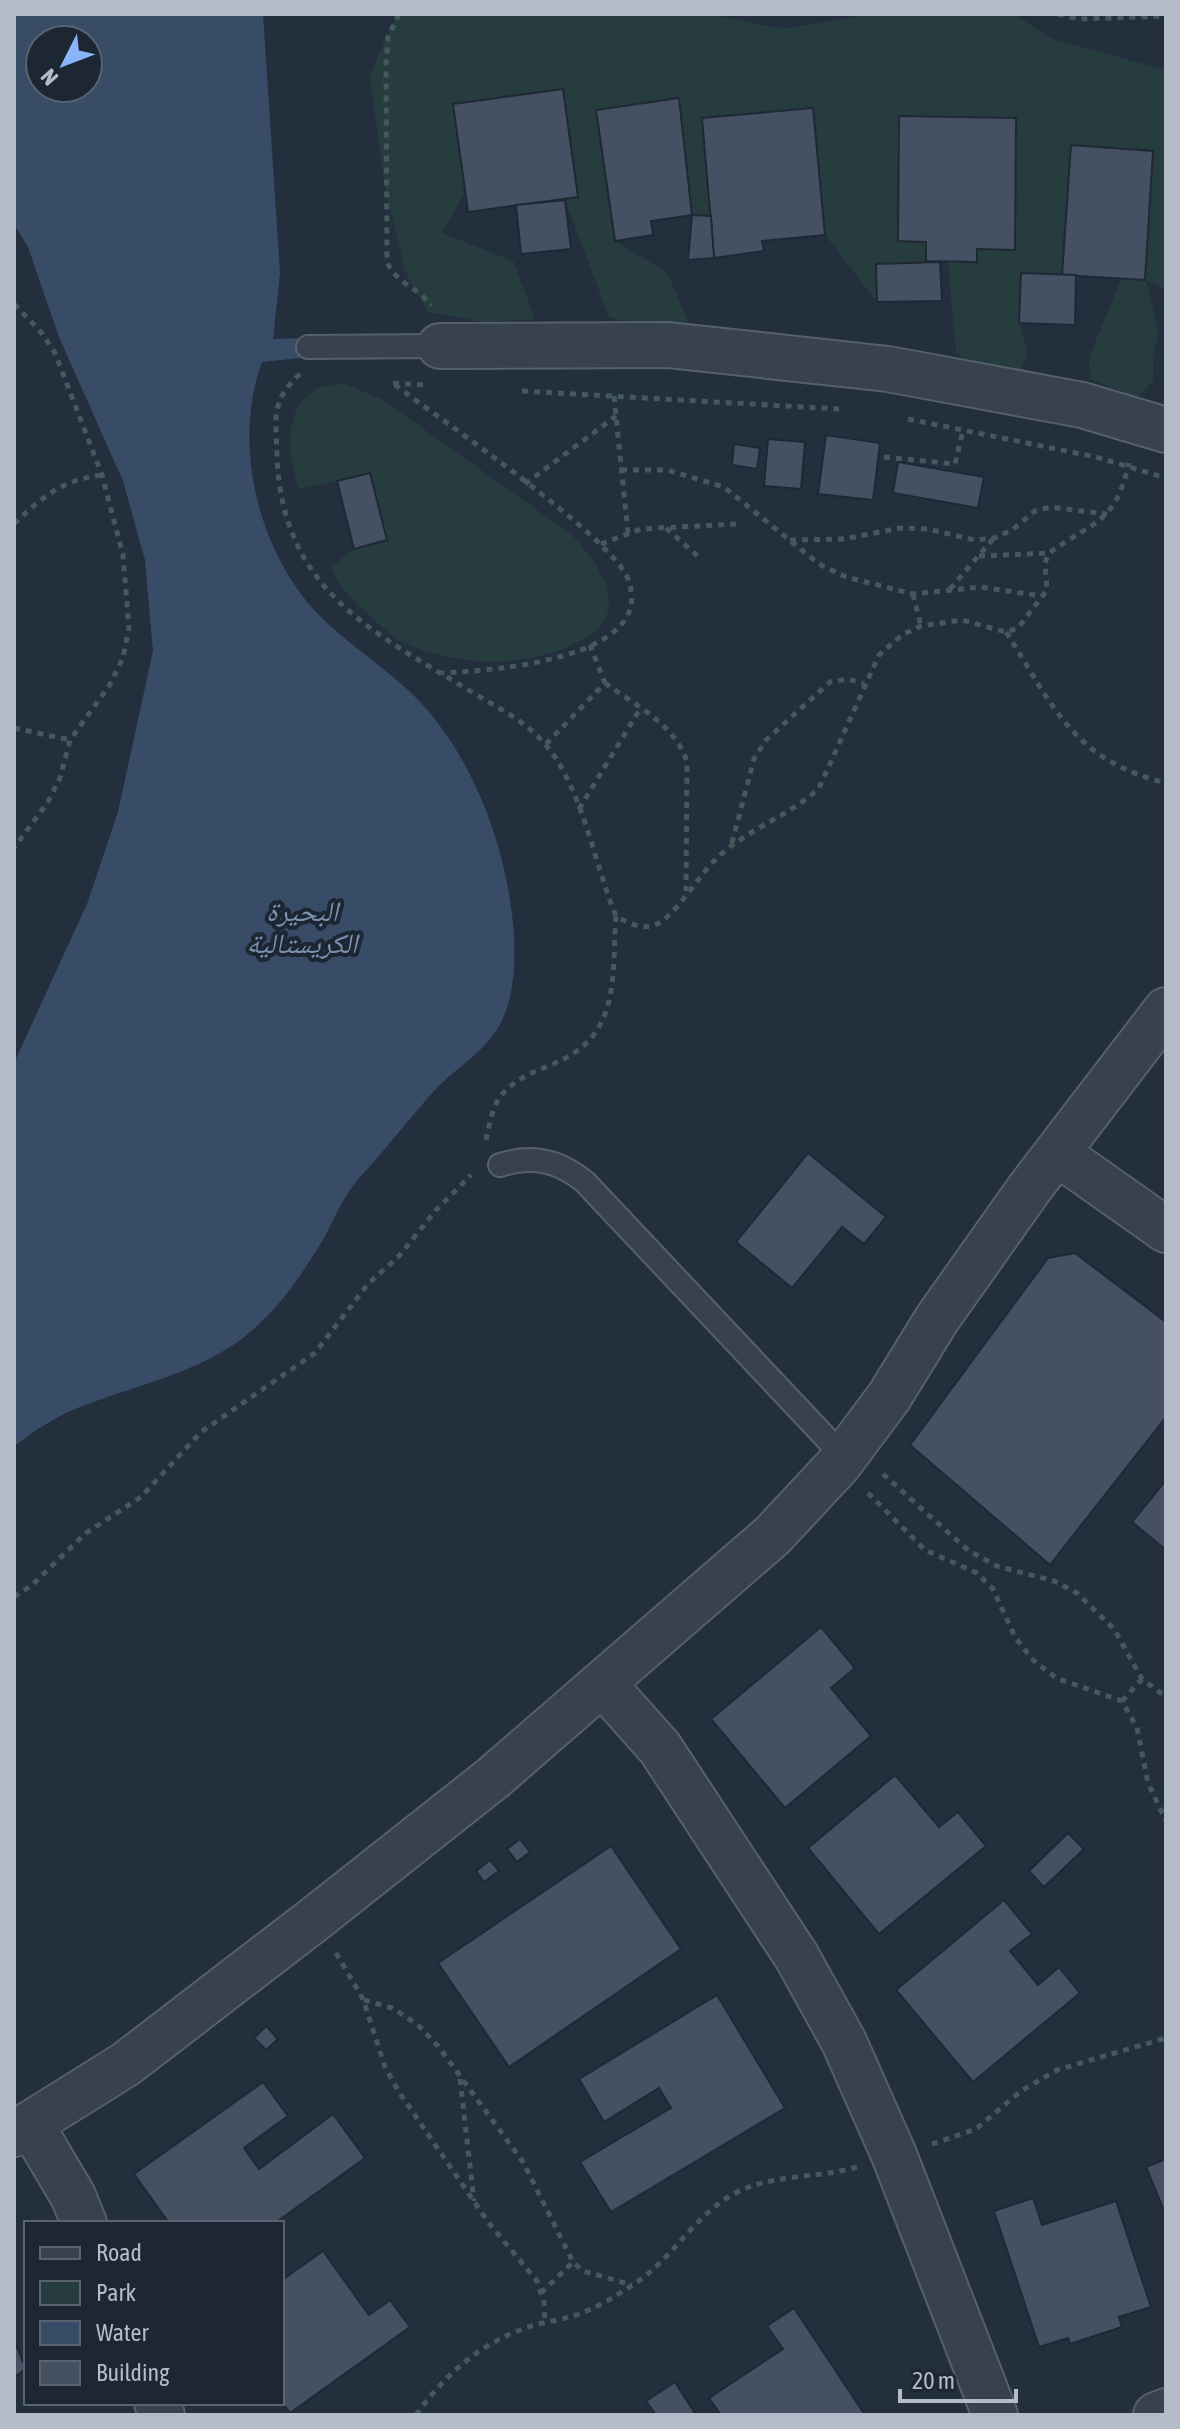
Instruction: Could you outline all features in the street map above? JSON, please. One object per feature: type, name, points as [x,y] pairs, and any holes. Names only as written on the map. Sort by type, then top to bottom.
[{"type":"street","points":[[440,366],[668,345],[888,369],[1082,405],[1152,426]]},
{"type":"street","points":[[83,2221],[73,2196],[22,2130],[126,2064],[493,1778],[773,1535],[845,1455],[889,1397],[937,1319],[1057,1153],[1166,1010]]},
{"type":"street","points":[[1057,1153],[1166,1230]]},
{"type":"street","points":[[603,1684],[660,1748],[797,1957],[844,2042],[894,2155],[995,2415]]},
{"type":"street","points":[[1156,2415],[1166,2411]]},
{"type":"lane","points":[[308,347],[344,346],[440,366]]},
{"type":"lane","points":[[491,1159],[554,1162],[585,1182],[845,1455]]},
{"type":"path","points":[[393,383],[440,366],[432,307],[421,294],[402,284],[387,262],[386,65],[388,37],[399,14]]},
{"type":"path","points":[[1058,14],[1079,19],[1166,16]]},
{"type":"path","points":[[14,304],[41,332],[55,353],[102,475],[123,555],[129,628],[123,658],[109,686],[70,740],[60,778],[48,802],[14,848]]},
{"type":"path","points":[[344,346],[601,544],[629,580],[629,609],[615,633],[590,645],[526,666],[441,673]]},
{"type":"path","points":[[311,370],[300,373],[284,388],[275,408],[278,485],[294,537],[321,584],[359,623],[520,719],[546,744],[566,775],[616,916],[610,990],[600,1025],[579,1051],[566,1061],[522,1078],[508,1088],[491,1115],[491,1159]]},
{"type":"path","points":[[519,390],[851,410]]},
{"type":"path","points":[[614,396],[628,533]]},
{"type":"path","points":[[525,484],[616,416]]},
{"type":"path","points":[[894,416],[1166,478]]},
{"type":"path","points":[[979,556],[1049,553],[1108,514],[1118,501],[1128,467],[1152,426]]},
{"type":"path","points":[[884,457],[955,464],[963,430]]},
{"type":"path","points":[[621,470],[667,470],[724,487],[819,564],[846,577],[913,594],[1012,589],[1042,596]]},
{"type":"path","points":[[14,524],[53,489],[79,478],[102,475]]},
{"type":"path","points":[[790,540],[844,539],[900,528],[928,529],[975,540],[994,538],[1012,530],[1035,511],[1051,507],[1108,514]]},
{"type":"path","points":[[601,544],[628,533],[736,524]]},
{"type":"path","points":[[666,528],[701,559]]},
{"type":"path","points":[[950,590],[994,538]]},
{"type":"path","points":[[616,916],[635,927],[657,924],[732,845],[807,799],[819,788],[879,655],[902,635],[921,626],[962,620],[1006,632],[1018,628],[1049,582],[1045,563],[1049,553]]},
{"type":"path","points":[[913,594],[921,626]]},
{"type":"path","points":[[1006,632],[1075,738],[1098,757],[1124,771],[1166,783]]},
{"type":"path","points":[[590,645],[605,683],[672,733],[682,746],[687,762],[686,892]]},
{"type":"path","points":[[732,845],[754,759],[766,740],[830,682],[848,679],[864,684]]},
{"type":"path","points":[[546,744],[605,683]]},
{"type":"path","points":[[578,810],[640,709]]},
{"type":"path","points":[[14,728],[70,740]]},
{"type":"path","points":[[14,1597],[32,1585],[86,1533],[141,1497],[201,1432],[315,1353],[368,1284],[409,1245],[426,1221],[474,1169]]},
{"type":"path","points":[[845,1455],[985,1560],[1054,1581],[1077,1593],[1114,1629],[1142,1679],[1166,1697]]},
{"type":"path","points":[[845,1455],[925,1550],[977,1573],[993,1589],[1015,1637],[1033,1660],[1056,1678],[1122,1701],[1137,1728],[1148,1783],[1166,1821]]},
{"type":"path","points":[[977,1573],[985,1560]]},
{"type":"path","points":[[1122,1701],[1142,1679]]},
{"type":"path","points":[[316,1918],[363,1999],[385,2067],[474,2202],[537,2281],[545,2323]]},
{"type":"path","points":[[363,1999],[392,2008],[417,2024],[460,2077],[523,2162],[573,2262],[583,2271],[632,2285]]},
{"type":"path","points":[[416,2415],[452,2372],[474,2354],[525,2328],[576,2315],[632,2285],[673,2251],[719,2202],[743,2189],[770,2181],[830,2174],[976,2129],[1021,2091],[1057,2070],[1166,2038]]},
{"type":"path","points":[[460,2077],[474,2202]]},
{"type":"path","points":[[541,2293],[573,2262]]},
{"type":"green space","points":[[400,14],[709,14],[783,29],[875,14],[1013,14],[1052,39],[1166,70],[1166,289],[1146,281],[1159,334],[1154,348],[1153,382],[1137,398],[1090,379],[1089,357],[1121,279],[1145,280],[1153,151],[1071,146],[1062,275],[1021,273],[1019,323],[1028,355],[1020,371],[979,370],[956,352],[948,262],[977,262],[977,249],[1015,249],[1016,118],[899,116],[898,241],[926,242],[926,261],[876,264],[877,302],[825,235],[813,108],[702,118],[711,216],[692,215],[678,99],[596,110],[615,241],[667,272],[689,324],[637,326],[609,317],[565,200],[578,196],[563,89],[453,104],[465,192],[442,233],[513,261],[535,319],[484,322],[428,312],[405,271],[384,183],[370,76],[395,17]]},
{"type":"green space","points":[[343,383],[383,400],[572,535],[595,563],[609,598],[604,621],[595,631],[569,647],[535,657],[504,662],[481,661],[459,659],[406,644],[389,634],[363,610],[340,585],[332,566],[354,549],[386,540],[370,473],[299,489],[290,450],[292,424],[303,401],[316,389]]},
{"type":"water","name":"البحيرة الكريستالية","points":[[14,14],[263,14],[280,273],[273,339],[307,338],[309,357],[262,362],[253,394],[249,428],[257,498],[267,532],[301,594],[323,619],[422,704],[462,761],[485,808],[501,857],[511,907],[514,952],[510,999],[499,1026],[477,1053],[434,1091],[354,1184],[306,1267],[265,1319],[239,1341],[203,1362],[68,1412],[14,1446],[14,1063],[87,904],[118,812],[153,651],[145,560],[123,481],[59,337],[28,247],[14,224]]},
{"type":"building","points":[[563,89],[578,197],[468,212],[453,104]]},
{"type":"building","points":[[679,98],[692,215],[651,221],[653,235],[615,241],[596,110]]},
{"type":"building","points":[[813,108],[825,235],[762,241],[764,251],[714,258],[702,118]]},
{"type":"building","points":[[899,116],[1016,118],[1015,250],[977,249],[977,262],[926,261],[926,242],[898,241]]},
{"type":"building","points":[[1071,145],[1153,151],[1145,280],[1062,275]]},
{"type":"building","points":[[565,200],[571,249],[521,254],[516,205]]},
{"type":"building","points":[[692,215],[711,216],[714,258],[688,260]]},
{"type":"building","points":[[940,262],[942,301],[877,302],[876,264]]},
{"type":"building","points":[[1021,273],[1076,275],[1075,325],[1019,323]]},
{"type":"building","points":[[826,435],[880,443],[873,500],[818,494]]},
{"type":"building","points":[[768,439],[805,442],[801,489],[764,486]]},
{"type":"building","points":[[734,444],[760,448],[757,469],[732,465]]},
{"type":"building","points":[[898,462],[984,477],[978,508],[893,493]]},
{"type":"building","points":[[370,473],[387,540],[354,549],[337,481]]},
{"type":"building","points":[[808,1153],[886,1217],[864,1244],[842,1227],[792,1288],[736,1242]]},
{"type":"building","points":[[1075,1253],[1166,1322],[1166,1417],[1050,1565],[910,1445],[1048,1258]]},
{"type":"building","points":[[1166,1480],[1166,1550],[1132,1522]]},
{"type":"building","points":[[821,1627],[855,1668],[831,1688],[871,1736],[785,1808],[711,1719]]},
{"type":"building","points":[[895,1775],[939,1827],[958,1812],[986,1846],[879,1934],[808,1848]]},
{"type":"building","points":[[1068,1833],[1084,1849],[1044,1887],[1029,1871]]},
{"type":"building","points":[[520,1839],[530,1852],[517,1862],[507,1849]]},
{"type":"building","points":[[611,1846],[681,1949],[509,2067],[438,1963]]},
{"type":"building","points":[[490,1860],[499,1871],[484,1882],[476,1871]]},
{"type":"building","points":[[1004,1900],[1032,1934],[1010,1951],[1038,1985],[1059,1967],[1080,1993],[973,2082],[896,1990]]},
{"type":"building","points":[[717,1995],[785,2108],[611,2212],[580,2162],[671,2108],[659,2088],[604,2122],[579,2079]]},
{"type":"building","points":[[266,2026],[278,2039],[266,2050],[254,2038]]},
{"type":"building","points":[[263,2082],[288,2116],[244,2148],[259,2169],[333,2114],[365,2158],[278,2221],[168,2221],[134,2174]]},
{"type":"building","points":[[1166,2159],[1166,2216],[1146,2167]]},
{"type":"building","points":[[1033,2198],[1042,2225],[1116,2201],[1151,2307],[1119,2317],[1122,2327],[1070,2344],[1068,2338],[1039,2347],[994,2211]]},
{"type":"building","points":[[323,2251],[369,2315],[390,2300],[410,2327],[290,2413],[284,2405],[284,2279]]},
{"type":"building","points":[[794,2308],[865,2415],[721,2415],[709,2398],[783,2349],[767,2326]]},
{"type":"building","points":[[14,2340],[24,2370],[14,2377]]},
{"type":"building","points":[[675,2382],[696,2415],[656,2415],[646,2401]]}]
